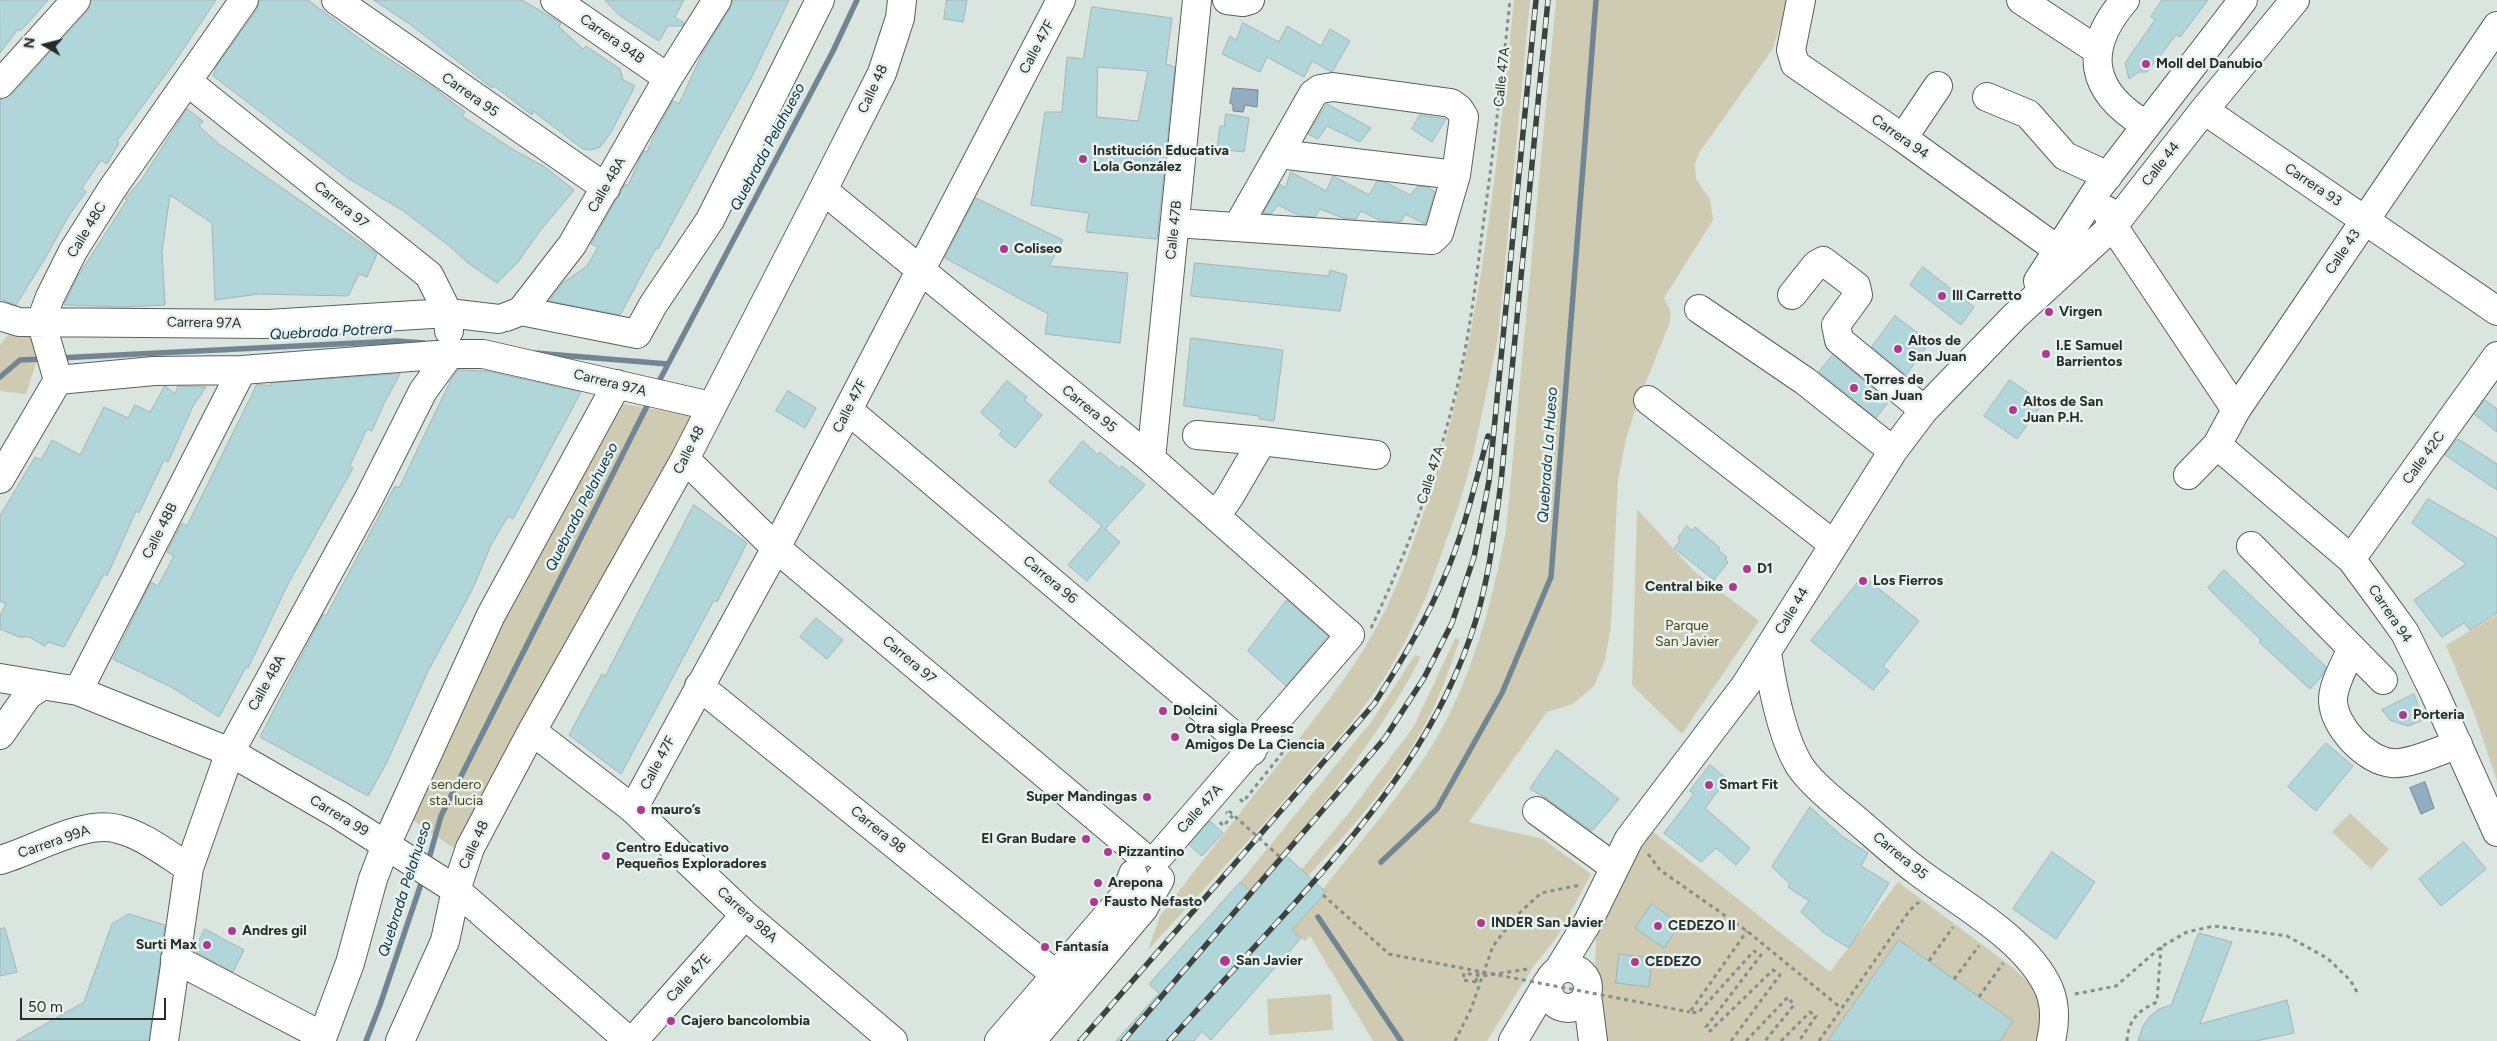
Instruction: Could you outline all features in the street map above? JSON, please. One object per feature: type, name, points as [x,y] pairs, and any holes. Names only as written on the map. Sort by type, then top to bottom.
[{"type":"street","points":[[0,84],[76,0]]},
{"type":"street","name":"Calle 48C","points":[[43,326],[50,296],[73,251],[112,189],[244,0]]},
{"type":"street","name":"Carrera 95","points":[[336,0],[606,188]]},
{"type":"street","name":"Carrera 94B","points":[[555,0],[668,78]]},
{"type":"street","name":"Calle 48A","points":[[484,352],[505,318],[572,246],[668,78],[717,0]]},
{"type":"street","points":[[505,318],[637,334],[653,305],[710,220],[820,0]]},
{"type":"street","name":"Calle 48","points":[[400,1041],[445,941],[452,887],[470,848],[532,731],[686,459],[882,73],[900,18],[902,0]]},
{"type":"street","name":"Calle 47F","points":[[633,810],[776,548],[1061,0]]},
{"type":"street","name":"Calle 47B","points":[[1151,459],[1197,0]]},
{"type":"street","points":[[1227,0],[1243,2],[1250,0]]},
{"type":"street","name":"Carrera 94","points":[[1801,0],[1791,50],[1795,64],[1903,138],[2058,250]]},
{"type":"street","points":[[2021,0],[2097,50]]},
{"type":"street","points":[[2125,0],[2112,15],[2097,50],[2099,73],[2108,94],[2120,108],[2146,125]]},
{"type":"street","name":"Calle 44","points":[[2015,316],[2104,181],[2242,0]]},
{"type":"street","name":"Calle 44","points":[[1515,1039],[1548,973],[1589,920],[1628,839],[1739,694],[1767,653],[1833,544],[1893,451],[1924,410],[2015,316],[2113,226],[2204,110],[2295,0]]},
{"type":"street","name":"Calle 43","points":[[2188,475],[2216,445],[2236,410],[2497,26]]},
{"type":"street","name":"Carrera 97","points":[[188,82],[429,275],[448,315],[450,352]]},
{"type":"street","points":[[1903,138],[1938,86]]},
{"type":"street","points":[[1174,223],[1432,240],[1439,233],[1456,176],[1464,117],[1452,103],[1333,87],[1320,89],[1313,94],[1238,226]]},
{"type":"street","points":[[1987,97],[2028,114],[2065,156],[2104,181],[2113,226],[2236,410]]},
{"type":"street","name":"Carrera 93","points":[[2204,110],[2497,312]]},
{"type":"street","points":[[1279,154],[1456,176]]},
{"type":"street","name":"Carrera 95","points":[[823,190],[1151,459],[1350,635]]},
{"type":"street","points":[[1792,295],[1816,265],[1823,261],[1856,286],[1858,295],[1836,325],[1839,340],[1924,410]]},
{"type":"street","points":[[1699,309],[1806,381],[1893,451]]},
{"type":"street","name":"Carrera 97A","points":[[0,316],[19,322],[43,326],[268,324],[448,315],[505,318]]},
{"type":"street","points":[[0,479],[57,378],[43,326]]},
{"type":"street","name":"Calle 48A","points":[[164,1041],[189,868],[230,752],[368,500],[423,391],[450,352]]},
{"type":"street","name":"Carrera 97A","points":[[57,378],[154,371],[242,370],[450,352],[484,352],[712,406]]},
{"type":"street","name":"Calle 42C","points":[[2350,559],[2497,356]]},
{"type":"street","name":"Calle 48B","points":[[78,691],[242,370]]},
{"type":"street","points":[[175,959],[321,1039],[350,963],[373,879],[392,849],[491,615],[626,387]]},
{"type":"street","points":[[1648,400],[1833,544]]},
{"type":"street","name":"Carrera 96","points":[[848,410],[1252,750]]},
{"type":"street","points":[[1197,435],[1376,455]]},
{"type":"street","points":[[1216,516],[1262,441]]},
{"type":"street","name":"Carrera 94","points":[[2216,445],[2350,559],[2405,633],[2458,744],[2497,832]]},
{"type":"street","name":"Carrera 97","points":[[686,459],[776,548],[1148,866]]},
{"type":"street","points":[[2250,546],[2384,680]]},
{"type":"street","name":"Calle 47A","points":[[999,1041],[1148,866],[1252,750],[1350,635]]},
{"type":"street","points":[[2352,650],[2333,699],[2335,714],[2356,745],[2380,761],[2394,764],[2458,744]]},
{"type":"street","name":"Carrera 95","points":[[1767,653],[1770,673],[1787,740],[1800,766],[1834,802],[1916,871],[2013,943],[2036,968],[2052,999],[2054,1019],[2051,1041]]},
{"type":"street","name":"Carrera 99","points":[[0,678],[78,691],[230,752],[452,887],[631,1041]]},
{"type":"street","points":[[0,735],[28,695],[44,685]]},
{"type":"street","name":"Carrera 98","points":[[699,686],[1056,975]]},
{"type":"street","name":"Carrera 98A","points":[[532,731],[633,810],[745,915],[893,1041]]},
{"type":"street","points":[[1537,811],[1614,867]]},
{"type":"street","name":"Carrera 99A","points":[[0,860],[76,832],[94,827],[107,827],[119,829],[148,842],[189,868]]},
{"type":"street","name":"Calle 47A","points":[[1031,1041],[1143,909],[1148,866]]},
{"type":"street","name":"Calle 47E","points":[[631,1041],[745,915]]},
{"type":"street","name":"Calle 44","points":[[1515,1039],[1575,996],[1589,920]]},
{"type":"street","points":[[1575,996],[1551,999],[1548,973],[1576,969],[1575,996],[1593,1041]]},
{"type":"path","name":"Calle 47A","points":[[1350,635],[1366,636],[1409,541],[1438,455],[1459,378],[1486,207],[1510,0]]},
{"type":"path","points":[[1232,816],[1223,826],[1219,823],[1230,811],[1280,857]]},
{"type":"path","points":[[1644,849],[1660,870],[1747,931],[1841,1008]]},
{"type":"path","points":[[1455,1041],[1471,1008],[1493,946],[1516,916],[1541,893],[1590,883]]},
{"type":"path","points":[[1323,895],[1389,954],[1690,1012],[1698,1013],[1754,951],[1758,953]]},
{"type":"path","points":[[1819,1041],[1918,901]]},
{"type":"path","points":[[2052,999],[2110,988],[2161,947],[2186,932],[2214,926],[2287,936],[2327,958],[2350,980],[2357,992]]},
{"type":"path","points":[[1929,961],[1953,927]]},
{"type":"path","points":[[1690,1012],[1747,931]]},
{"type":"path","points":[[1758,953],[1763,946]]},
{"type":"path","points":[[1954,979],[1979,946]]},
{"type":"path","points":[[2127,1041],[2131,1021],[2137,1014],[2157,1002],[2161,947]]},
{"type":"path","points":[[1731,1041],[1780,975],[1773,970],[1710,1031],[1706,1027],[1761,955],[1758,953]]},
{"type":"path","points":[[1979,997],[2003,963]]},
{"type":"path","points":[[1478,971],[1476,982],[1463,980],[1464,973],[1482,976],[1548,973]]},
{"type":"path","points":[[1746,1041],[1788,997],[1794,1005],[1765,1041]]},
{"type":"path","points":[[1781,1041],[1810,1012],[1816,1016],[1799,1041]]},
{"type":"green space","points":[[1514,0],[1530,0],[1498,338],[1473,456],[1459,505],[1426,597],[1391,667],[1375,692],[1347,728],[1259,829],[1148,950],[1160,916],[1344,680],[1366,646],[1390,600],[1402,571],[1424,512],[1443,450],[1459,387],[1472,323],[1492,195]]},
{"type":"green space","points":[[1556,0],[1789,0],[1772,50],[1699,153],[1695,164],[1696,179],[1710,199],[1713,220],[1664,298],[1671,313],[1669,325],[1637,404],[1626,439],[1618,480],[1611,625],[1605,660],[1594,686],[1573,704],[1547,712],[1469,822],[1543,839],[1591,874],[1557,937],[1533,967],[1487,1041],[1373,1041],[1310,936],[1305,941],[1292,930],[1326,892],[1323,889],[1394,800],[1433,744],[1447,719],[1470,667],[1487,613],[1506,530]]},
{"type":"green space","points":[[33,329],[42,345],[26,394],[0,391],[0,345],[12,330]]},
{"type":"green space","name":"sendero sta. lucia","points":[[617,403],[693,416],[468,858],[400,811]]},
{"type":"green space","name":"Parque San Javier","points":[[1637,509],[1695,572],[1759,621],[1682,734],[1632,685]]},
{"type":"green space","points":[[2497,615],[2497,781],[2474,713],[2446,645]]},
{"type":"green space","points":[[1455,638],[1459,639],[1459,642],[1450,668],[1421,732],[1392,776],[1360,818],[1308,876],[1301,870],[1352,809],[1414,726]]},
{"type":"green space","points":[[1415,655],[1420,656],[1419,661],[1362,752],[1319,809],[1250,891],[1240,882],[1371,722]]},
{"type":"green space","points":[[2350,813],[2389,849],[2371,869],[2332,832]]},
{"type":"green space","points":[[1647,827],[1830,972],[1898,882],[2011,966],[2034,987],[2040,1005],[2041,1021],[2038,1041],[1603,1041],[1593,1011],[1596,939],[1605,908]]},
{"type":"green space","points":[[1331,994],[1333,1030],[1269,1035],[1267,999]]},
{"type":"water","points":[[1233,88],[1258,90],[1257,107],[1245,105],[1243,112],[1233,111],[1233,105],[1230,103]]},
{"type":"water","points":[[2425,782],[2434,808],[2421,814],[2410,788]]},
{"type":"building","points":[[0,0],[48,0],[20,31],[18,29],[0,53]]},
{"type":"building","points":[[91,0],[216,0],[176,60],[117,141],[119,143],[107,164],[101,160],[82,188],[86,192],[69,215],[16,305],[0,299],[0,100],[12,94],[88,10]]},
{"type":"building","points":[[259,0],[308,0],[372,48],[434,88],[465,112],[462,116],[514,150],[545,167],[574,190],[539,232],[518,262],[497,283],[468,263],[448,245],[402,210],[349,179],[213,76],[216,67],[257,9]]},
{"type":"building","points":[[374,0],[522,0],[561,23],[559,27],[583,49],[586,46],[620,69],[623,80],[635,86],[610,134],[600,147],[591,150],[583,149],[533,111],[532,115],[494,86],[492,88],[411,25]]},
{"type":"building","points":[[605,0],[684,0],[675,17],[684,23],[682,26],[668,26],[659,41],[619,15]]},
{"type":"building","points":[[733,0],[789,0],[752,76],[620,315],[549,301],[563,283],[587,266],[598,247],[591,244],[625,184],[628,186],[641,156],[644,151],[647,152],[655,133],[673,101],[679,104],[702,54]]},
{"type":"building","points":[[947,0],[967,0],[963,22],[944,19]]},
{"type":"building","points":[[2162,0],[2208,0],[2180,37],[2176,35],[2147,72],[2139,72],[2129,79],[2125,63],[2155,20],[2151,17]]},
{"type":"building","points":[[1092,7],[1172,18],[1166,64],[1175,67],[1157,239],[1086,232],[1089,213],[1031,205],[1045,112],[1062,112],[1067,57],[1083,59]],"holes":[[[1098,67],[1148,71],[1138,121],[1097,117]]]},
{"type":"building","points":[[1243,23],[1279,42],[1287,26],[1321,46],[1330,29],[1350,41],[1332,72],[1312,61],[1304,77],[1267,57],[1260,72],[1222,54],[1230,36],[1236,40]]},
{"type":"building","points":[[1327,104],[1371,128],[1360,142],[1327,126],[1318,139],[1308,134]]},
{"type":"building","points":[[187,109],[203,121],[199,126],[219,144],[377,254],[367,277],[359,274],[348,296],[259,294],[215,300],[212,223],[170,195],[162,251],[165,305],[124,307],[64,305],[78,276],[127,200],[125,199],[142,179]]},
{"type":"building","points":[[1226,114],[1249,118],[1244,152],[1217,149],[1220,126],[1224,126]]},
{"type":"building","points":[[1420,115],[1446,119],[1432,142],[1412,129]]},
{"type":"building","points":[[1291,172],[1326,191],[1333,176],[1369,195],[1377,181],[1385,182],[1410,195],[1418,186],[1428,187],[1435,192],[1425,224],[1405,214],[1401,222],[1381,221],[1361,211],[1356,219],[1343,218],[1320,209],[1315,217],[1300,216],[1278,205],[1271,214],[1263,213],[1280,184],[1285,188]]},
{"type":"building","points":[[976,198],[1063,240],[1049,266],[1128,273],[1120,343],[1045,334],[1048,314],[945,258]]},
{"type":"building","points":[[1195,263],[1329,276],[1330,270],[1347,275],[1340,311],[1191,296]]},
{"type":"building","name":"Ill Carretto","points":[[1923,267],[1974,307],[1961,325],[1910,285]]},
{"type":"building","name":"Altos de San Juan","points":[[1895,316],[1930,342],[1906,375],[1872,347]]},
{"type":"building","points":[[1191,338],[1283,350],[1274,421],[1259,419],[1259,416],[1184,406]]},
{"type":"building","name":"Torres de San Juan","points":[[1833,355],[1889,401],[1876,418],[1819,372]]},
{"type":"building","points":[[458,370],[487,371],[581,392],[513,519],[508,516],[491,545],[472,590],[428,671],[386,764],[368,796],[260,737],[323,614],[326,616],[395,486],[399,488],[451,380]]},
{"type":"building","points":[[400,374],[384,403],[372,431],[367,429],[350,465],[353,468],[289,582],[248,668],[246,667],[219,717],[171,687],[113,659],[151,582],[158,586],[174,556],[167,552],[182,523],[187,526],[257,384],[270,386],[271,383]]},
{"type":"building","name":"Altos de San Juan P.H.","points":[[2010,380],[2043,403],[2017,439],[1984,416]]},
{"type":"building","points":[[1007,381],[1027,397],[1024,400],[1042,415],[1015,448],[999,435],[1002,431],[981,413]]},
{"type":"building","points":[[165,386],[175,394],[178,386],[206,387],[193,406],[168,462],[164,460],[139,513],[136,511],[107,576],[104,574],[64,647],[48,642],[45,646],[29,637],[19,637],[0,629],[0,615],[6,604],[0,601],[0,516],[35,457],[41,460],[52,440],[80,455],[104,407],[128,418],[135,405],[150,412]]},
{"type":"building","points":[[788,391],[816,408],[805,428],[776,411]]},
{"type":"building","points":[[2485,400],[2497,409],[2497,432],[2474,414]]},
{"type":"building","points":[[2458,439],[2497,464],[2497,490],[2445,455]]},
{"type":"building","points":[[1083,441],[1098,455],[1100,452],[1120,469],[1122,466],[1145,485],[1105,529],[1120,542],[1087,581],[1068,565],[1102,526],[1049,482]]},
{"type":"building","points":[[2428,499],[2497,538],[2497,613],[2470,630],[2464,623],[2442,637],[2414,600],[2466,564],[2412,523]]},
{"type":"building","points":[[694,505],[747,543],[717,602],[714,600],[621,774],[569,735],[602,674],[605,676]]},
{"type":"building","points":[[1687,526],[1692,531],[1695,527],[1720,548],[1718,550],[1727,557],[1725,559],[1728,562],[1714,580],[1674,548],[1680,541],[1678,538]]},
{"type":"building","points":[[2224,570],[2326,667],[2322,676],[2310,689],[2259,642],[2261,640],[2208,588]]},
{"type":"building","points":[[1863,576],[1919,621],[1883,666],[1889,671],[1873,690],[1811,641]]},
{"type":"building","points":[[1287,600],[1328,636],[1286,686],[1248,651]]},
{"type":"building","points":[[816,618],[843,640],[827,659],[800,637]]},
{"type":"building","name":"Porteria","points":[[2414,694],[2423,720],[2408,726],[2390,720],[2382,710]]},
{"type":"building","points":[[2326,743],[2353,766],[2316,811],[2288,787]]},
{"type":"building","points":[[1557,750],[1619,799],[1592,831],[1546,798],[1530,789]]},
{"type":"building","points":[[1710,765],[1727,779],[1705,808],[1750,848],[1736,865],[1716,848],[1701,862],[1664,833],[1694,794],[1690,791]]},
{"type":"building","points":[[1810,807],[1843,837],[1868,853],[1861,866],[1889,883],[1849,948],[1824,933],[1801,912],[1809,901],[1788,887],[1790,884],[1772,867]]},
{"type":"building","points":[[1210,821],[1223,833],[1202,856],[1189,845]]},
{"type":"building","points":[[2464,842],[2486,869],[2441,906],[2419,879]]},
{"type":"building","points":[[2052,852],[2095,882],[2056,939],[2013,909]]},
{"type":"building","name":"San Javier","points":[[1283,853],[1326,892],[1292,930],[1301,938],[1211,1040],[1202,1031],[1194,1041],[1116,1041],[1159,993],[1149,984],[1240,882],[1250,891]]},
{"type":"building","name":"CEDEZO II","points":[[1652,904],[1680,924],[1664,948],[1635,928]]},
{"type":"building","points":[[129,914],[165,925],[149,1041],[16,1041],[84,1002],[112,924]]},
{"type":"building","points":[[5,928],[17,972],[0,976],[0,929]]},
{"type":"building","points":[[205,929],[244,950],[233,972],[194,951]]},
{"type":"building","points":[[2199,933],[2232,942],[2200,1024],[2287,1000],[2294,1033],[2256,1041],[2138,1041],[2143,1026],[2150,1016],[2159,1009],[2171,1005]]},
{"type":"building","points":[[1899,940],[2013,1021],[2000,1041],[1828,1041]]},
{"type":"building","points":[[1619,954],[1652,958],[1649,987],[1616,983]]},
{"type":"waterway","name":"Quebrada Pelahueso","points":[[656,387],[833,51],[857,0]]},
{"type":"waterway","name":"Quebrada La Hueso","points":[[1381,862],[1437,809],[1502,693],[1551,577],[1596,0]]},
{"type":"waterway","name":"Quebrada Potrera","points":[[58,358],[397,341],[424,343]]},
{"type":"waterway","name":"Quebrada Potrera","points":[[535,353],[668,364]]},
{"type":"waterway","name":"Quebrada Potrera","points":[[0,377],[20,360],[44,359]]},
{"type":"waterway","name":"Quebrada Pelahueso","points":[[428,862],[441,816],[650,400]]},
{"type":"waterway","name":"Quebrada Pelahueso","points":[[366,1041],[423,878]]},
{"type":"waterway","points":[[1318,917],[1401,1041]]},
{"type":"railway","points":[[1123,1041],[1385,738],[1424,678],[1452,623],[1474,557],[1489,481],[1536,0]]},
{"type":"railway","points":[[1169,1041],[1340,852],[1391,786],[1436,715],[1454,678],[1470,638],[1486,581],[1501,482],[1548,0]]},
{"type":"railway","points":[[1080,1041],[1374,704],[1412,643],[1444,578],[1463,526],[1488,436]]},
{"type":"place","name":"Moll del Danubio","points":[[2146,64]]},
{"type":"place","name":"Institución Educativa Lola González","points":[[1083,159]]},
{"type":"place","name":"Coliseo","points":[[1004,249]]},
{"type":"place","name":"Ill Carretto","points":[[1942,296]]},
{"type":"place","name":"Virgen","points":[[2049,312]]},
{"type":"place","name":"Altos de San Juan","points":[[1898,349]]},
{"type":"place","name":"I.E Samuel Barrientos","points":[[2046,354]]},
{"type":"place","name":"Torres de San Juan","points":[[1854,388]]},
{"type":"place","name":"Altos de San Juan P.H.","points":[[2013,410]]},
{"type":"place","name":"D1","points":[[1747,569]]},
{"type":"place","name":"Los Fierros","points":[[1863,581]]},
{"type":"place","name":"Central bike","points":[[1733,587]]},
{"type":"place","name":"Dolcini","points":[[1163,711]]},
{"type":"place","name":"Porteria","points":[[2403,715]]},
{"type":"place","name":"Otra sigla Preesc Amigos De La Ciencia","points":[[1175,737]]},
{"type":"place","name":"Smart Fit","points":[[1709,785]]},
{"type":"place","name":"Super Mandingas","points":[[1147,797]]},
{"type":"place","name":"mauro’s","points":[[641,810]]},
{"type":"place","name":"El Gran Budare","points":[[1086,839]]},
{"type":"place","name":"Pizzantino","points":[[1108,852]]},
{"type":"place","name":"Centro Educativo Pequeños Exploradores","points":[[606,856]]},
{"type":"place","name":"Arepona","points":[[1098,883]]},
{"type":"place","name":"Fausto Nefasto","points":[[1094,902]]},
{"type":"place","name":"INDER San Javier","points":[[1481,923]]},
{"type":"place","name":"CEDEZO II","points":[[1658,926]]},
{"type":"place","name":"Andres gil","points":[[232,931]]},
{"type":"place","name":"Surti Max","points":[[207,945]]},
{"type":"place","name":"Fantasía","points":[[1045,947]]},
{"type":"place","name":"San Javier","points":[[1225,961]]},
{"type":"place","name":"CEDEZO","points":[[1635,962]]},
{"type":"place","name":"Cajero bancolombia","points":[[671,1021]]}]
